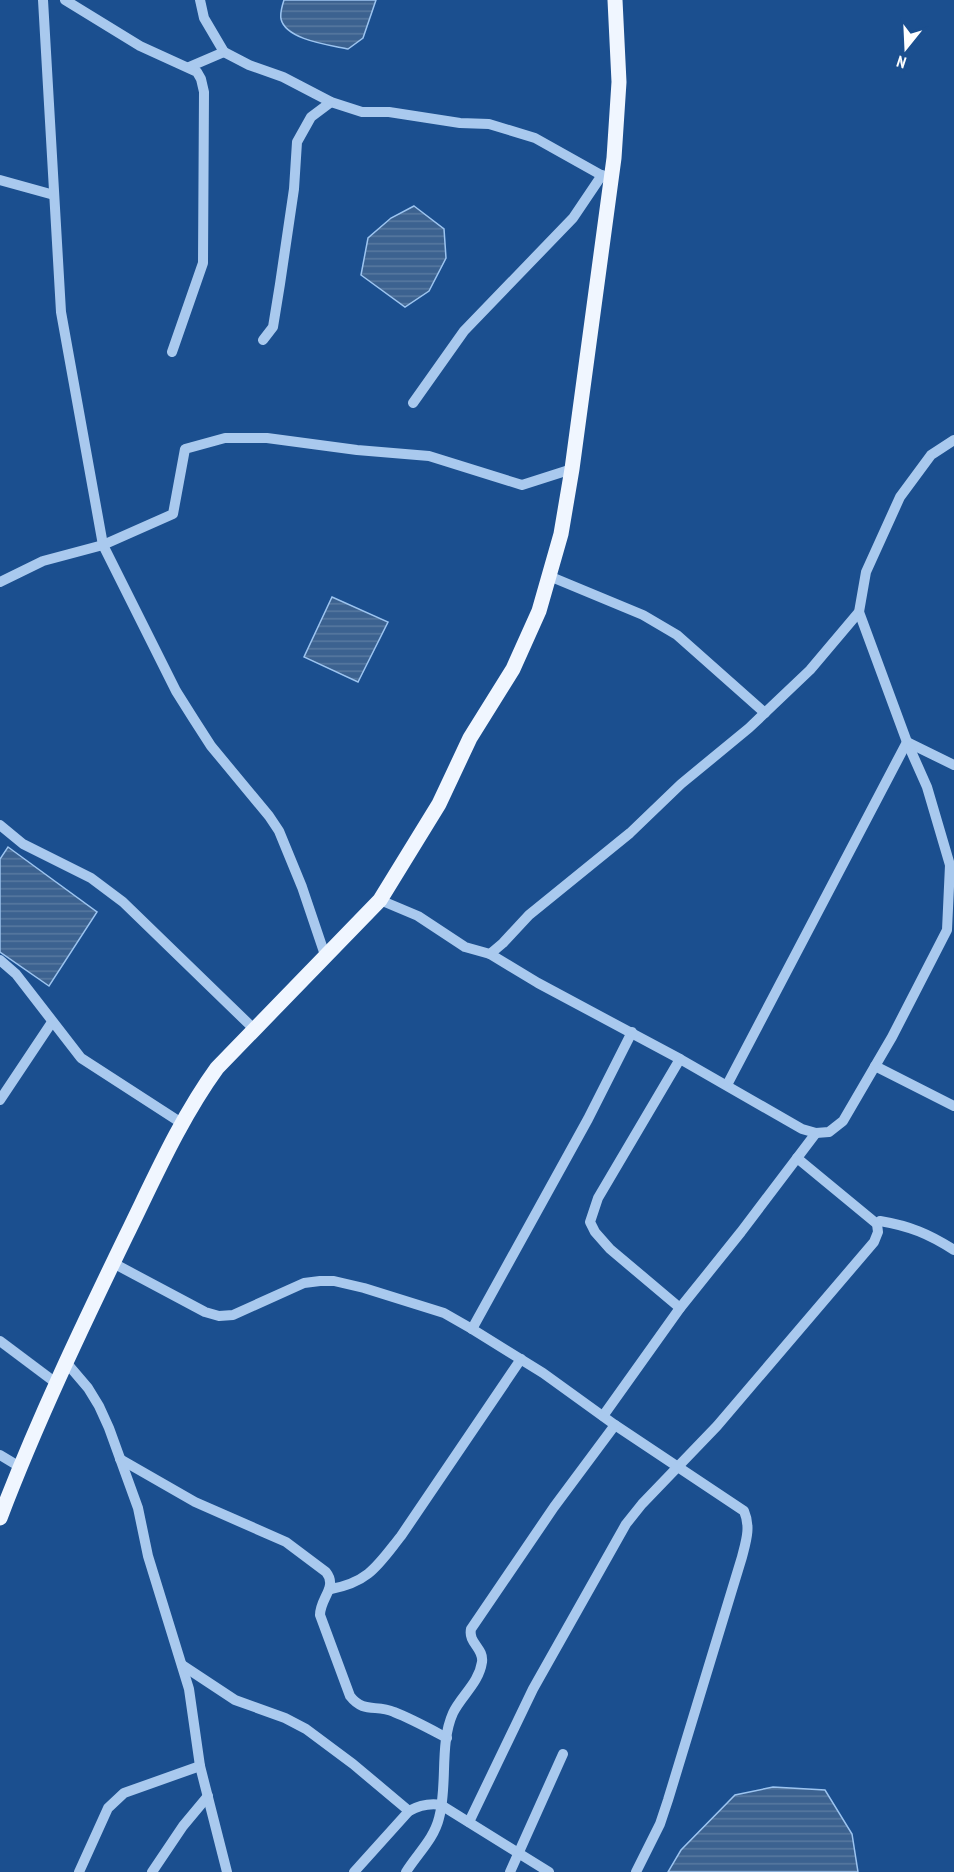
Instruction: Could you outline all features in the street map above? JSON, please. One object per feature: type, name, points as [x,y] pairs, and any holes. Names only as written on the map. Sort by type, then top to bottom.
[{"type":"main road","points":[[0,1518],[65,1361],[200,1092],[217,1068],[380,900],[439,804],[470,738],[513,669],[539,611],[561,534],[572,469],[606,177],[620,82],[615,0]]},
{"type":"street","points":[[43,0],[61,312],[102,545],[176,690],[193,718],[211,746],[279,831],[302,887],[326,958]]},
{"type":"street","points":[[65,0],[140,46],[189,66],[197,72],[204,92],[203,263],[172,352]]},
{"type":"street","points":[[200,0],[204,18],[224,52],[249,65],[283,77],[332,102],[362,112],[389,112],[460,123],[489,124],[535,138],[606,177],[573,218],[464,331],[413,403]]},
{"type":"street","points":[[189,66],[224,52]]},
{"type":"street","points":[[263,340],[273,327],[279,295],[294,189],[297,142],[311,117],[332,102]]},
{"type":"street","points":[[0,180],[54,195]]},
{"type":"street","points":[[0,582],[43,561],[102,545],[173,514],[185,449],[225,438],[267,438],[357,450],[429,456],[522,484],[572,469]]},
{"type":"street","points":[[380,900],[418,916],[465,947],[490,954],[538,983],[632,1032],[802,1129],[816,1133],[829,1132],[843,1121],[951,933],[950,865],[927,787],[907,742],[859,612],[866,572],[900,497],[931,455],[954,440]]},
{"type":"street","points":[[549,576],[643,615],[677,635],[765,713]]},
{"type":"street","points":[[490,954],[529,915],[630,833],[681,784],[765,713],[810,670],[859,612]]},
{"type":"street","points":[[907,742],[954,765]]},
{"type":"street","points":[[727,1085],[907,742]]},
{"type":"street","points":[[0,825],[23,844],[91,878],[123,902],[255,1030]]},
{"type":"street","points":[[0,960],[16,974],[81,1058],[183,1124]]},
{"type":"street","points":[[0,1100],[52,1022]]},
{"type":"street","points":[[472,1329],[588,1119],[632,1032]]},
{"type":"street","points":[[680,1059],[598,1198],[590,1222],[595,1232],[610,1249],[680,1308]]},
{"type":"street","points":[[875,1066],[954,1106]]},
{"type":"street","points":[[603,1416],[680,1308],[816,1133]]},
{"type":"street","points":[[470,1822],[533,1689],[620,1534],[642,1504],[717,1426],[874,1242],[878,1232],[877,1224],[797,1158]]},
{"type":"street","points":[[877,1224],[880,1221],[906,1226],[932,1236],[954,1250]]},
{"type":"street","points":[[113,1263],[205,1312],[219,1316],[233,1315],[304,1283],[334,1281],[433,1310],[472,1329],[521,1359],[744,1511],[748,1519],[749,1532],[668,1800],[660,1824],[636,1872]]},
{"type":"street","points":[[0,1341],[56,1383]]},
{"type":"street","points":[[331,1588],[350,1585],[362,1579],[386,1555],[521,1359]]},
{"type":"street","points":[[65,1361],[88,1388],[99,1406],[138,1508],[148,1556],[189,1689],[200,1766],[227,1872]]},
{"type":"street","points":[[406,1872],[435,1831],[441,1805],[447,1737],[453,1713],[472,1685],[483,1660],[482,1652],[470,1637],[474,1623],[554,1507],[615,1425]]},
{"type":"street","points":[[0,1455],[20,1467]]},
{"type":"street","points":[[120,1459],[195,1502],[286,1542],[326,1572],[331,1578],[331,1588],[320,1606],[320,1615],[350,1696],[356,1704],[362,1707],[393,1711],[447,1737]]},
{"type":"street","points":[[182,1665],[244,1705],[285,1718],[306,1729],[353,1764],[409,1811]]},
{"type":"street","points":[[510,1872],[563,1754]]},
{"type":"street","points":[[79,1872],[108,1808],[124,1793],[200,1766]]},
{"type":"street","points":[[152,1872],[183,1826],[208,1796]]},
{"type":"street","points":[[354,1872],[409,1811],[424,1805],[441,1805],[549,1872]]},
{"type":"water","points":[[284,0],[376,0],[363,38],[348,49],[320,43],[291,32],[281,19]]},
{"type":"water","points":[[414,206],[444,229],[446,258],[429,291],[405,307],[361,275],[368,238],[391,218]]},
{"type":"water","points":[[332,597],[388,622],[358,682],[304,657]]},
{"type":"water","points":[[8,847],[97,912],[49,986],[0,952],[0,859]]},
{"type":"water","points":[[773,1787],[825,1790],[852,1834],[858,1872],[668,1872],[681,1850],[735,1795]]}]
